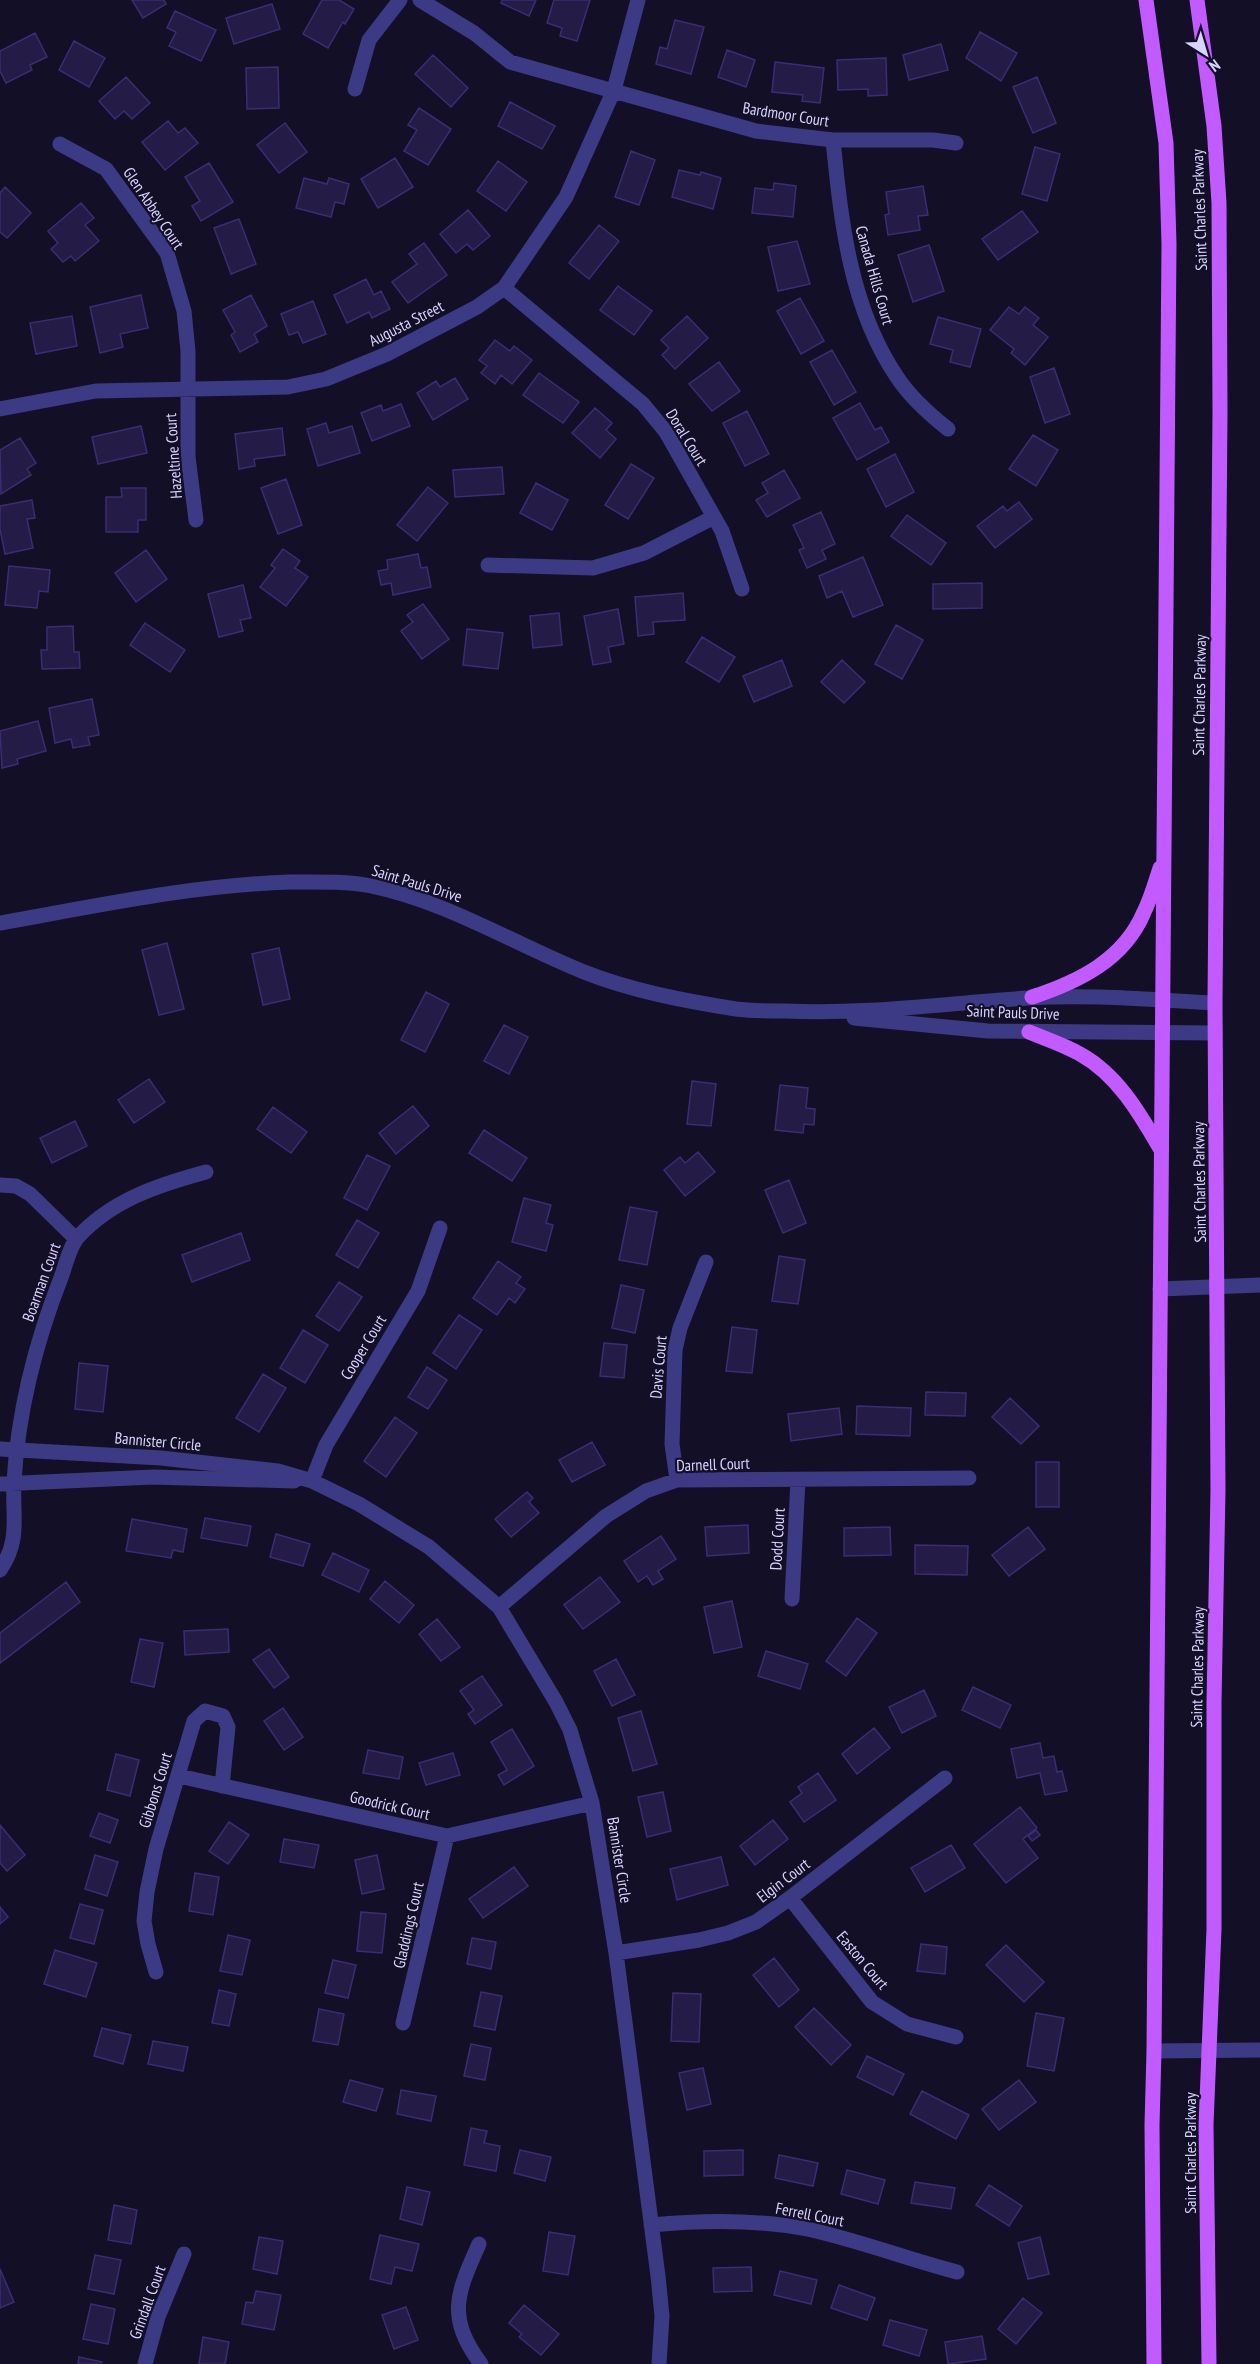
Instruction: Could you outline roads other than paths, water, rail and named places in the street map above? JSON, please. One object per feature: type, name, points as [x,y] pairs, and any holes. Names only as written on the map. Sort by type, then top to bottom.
[{"type":"main road","name":"Saint Charles Parkway","points":[[1146,0],[1166,143],[1170,396],[1164,698],[1162,1152],[1152,2125],[1154,2364]]},
{"type":"main road","name":"Saint Charles Parkway","points":[[1197,0],[1214,126],[1219,202],[1220,412],[1215,1003],[1218,1286],[1214,1929],[1206,2126],[1209,2364]]},
{"type":"main road","points":[[1032,998],[1075,982],[1119,950],[1134,932],[1144,913],[1164,860]]},
{"type":"main road","points":[[1029,1032],[1080,1054],[1106,1071],[1129,1098],[1162,1152]]},
{"type":"street","points":[[355,89],[369,40],[400,0]]},
{"type":"street","name":"Bardmoor Court","points":[[420,0],[474,33],[510,62],[756,130],[833,140],[933,140],[956,143]]},
{"type":"street","name":"Augusta Street","points":[[0,409],[96,391],[288,387],[326,379],[349,371],[404,345],[477,307],[504,288],[566,197],[614,90],[638,0]]},
{"type":"street","name":"Canada Hills Court","points":[[833,140],[842,225],[871,328],[897,377],[924,410],[948,429]]},
{"type":"street","name":"Glen Abbey Court","points":[[60,144],[106,169],[167,253],[184,311],[188,351],[188,390]]},
{"type":"street","name":"Doral Court","points":[[504,288],[643,404],[666,432],[722,531],[742,589]]},
{"type":"street","name":"Hazeltine Court","points":[[188,390],[188,457],[196,520]]},
{"type":"street","points":[[488,565],[593,567],[644,553],[714,517]]},
{"type":"street","name":"Saint Pauls Drive","points":[[0,923],[209,887],[307,882],[369,885],[454,911],[585,972],[668,997],[739,1009],[810,1012],[891,1010],[1032,998],[1215,1003]]},
{"type":"street","name":"Saint Pauls Drive","points":[[810,1012],[955,1029],[1215,1034]]},
{"type":"street","name":"Boarman Court","points":[[0,1570],[10,1552],[15,1535],[7,1483],[18,1451],[20,1420],[35,1352],[45,1319],[76,1239],[106,1213],[132,1197],[161,1184],[206,1172]]},
{"type":"street","points":[[0,1185],[16,1186],[30,1194],[76,1239]]},
{"type":"street","name":"Cooper Court","points":[[312,1481],[326,1445],[418,1291],[440,1228]]},
{"type":"street","name":"Davis Court","points":[[677,1480],[672,1444],[675,1350],[680,1328],[706,1262]]},
{"type":"street","points":[[1160,1289],[1260,1285]]},
{"type":"street","name":"Bannister Circle","points":[[0,1449],[161,1458],[278,1471],[312,1481],[359,1504],[429,1547],[499,1607],[556,1702],[570,1730],[592,1803],[616,1953],[662,2316],[659,2364]]},
{"type":"street","name":"Bannister Circle","points":[[7,1483],[153,1477],[312,1481]]},
{"type":"street","name":"Darnell Court","points":[[499,1607],[606,1516],[646,1491],[677,1480],[969,1478]]},
{"type":"street","name":"Dodd Court","points":[[792,1599],[798,1480]]},
{"type":"street","name":"Gibbons Court","points":[[156,1972],[144,1921],[147,1892],[156,1849],[194,1721],[205,1711],[223,1716],[228,1727],[222,1786]]},
{"type":"street","name":"Goodrick Court","points":[[179,1776],[447,1836],[592,1803]]},
{"type":"street","name":"Elgin Court","points":[[616,1953],[728,1933],[756,1922],[945,1778]]},
{"type":"street","name":"Gladdings Court","points":[[403,2023],[447,1836]]},
{"type":"street","name":"Easton Court","points":[[790,1898],[872,2001],[907,2024],[956,2037]]},
{"type":"street","points":[[1154,2051],[1260,2050]]},
{"type":"street","name":"Ferrell Court","points":[[651,2225],[701,2221],[768,2223],[846,2239],[957,2272]]},
{"type":"street","points":[[479,2244],[459,2293],[458,2310],[464,2334],[481,2364]]},
{"type":"street","name":"Grindall Court","points":[[145,2364],[158,2317],[184,2254]]}]
